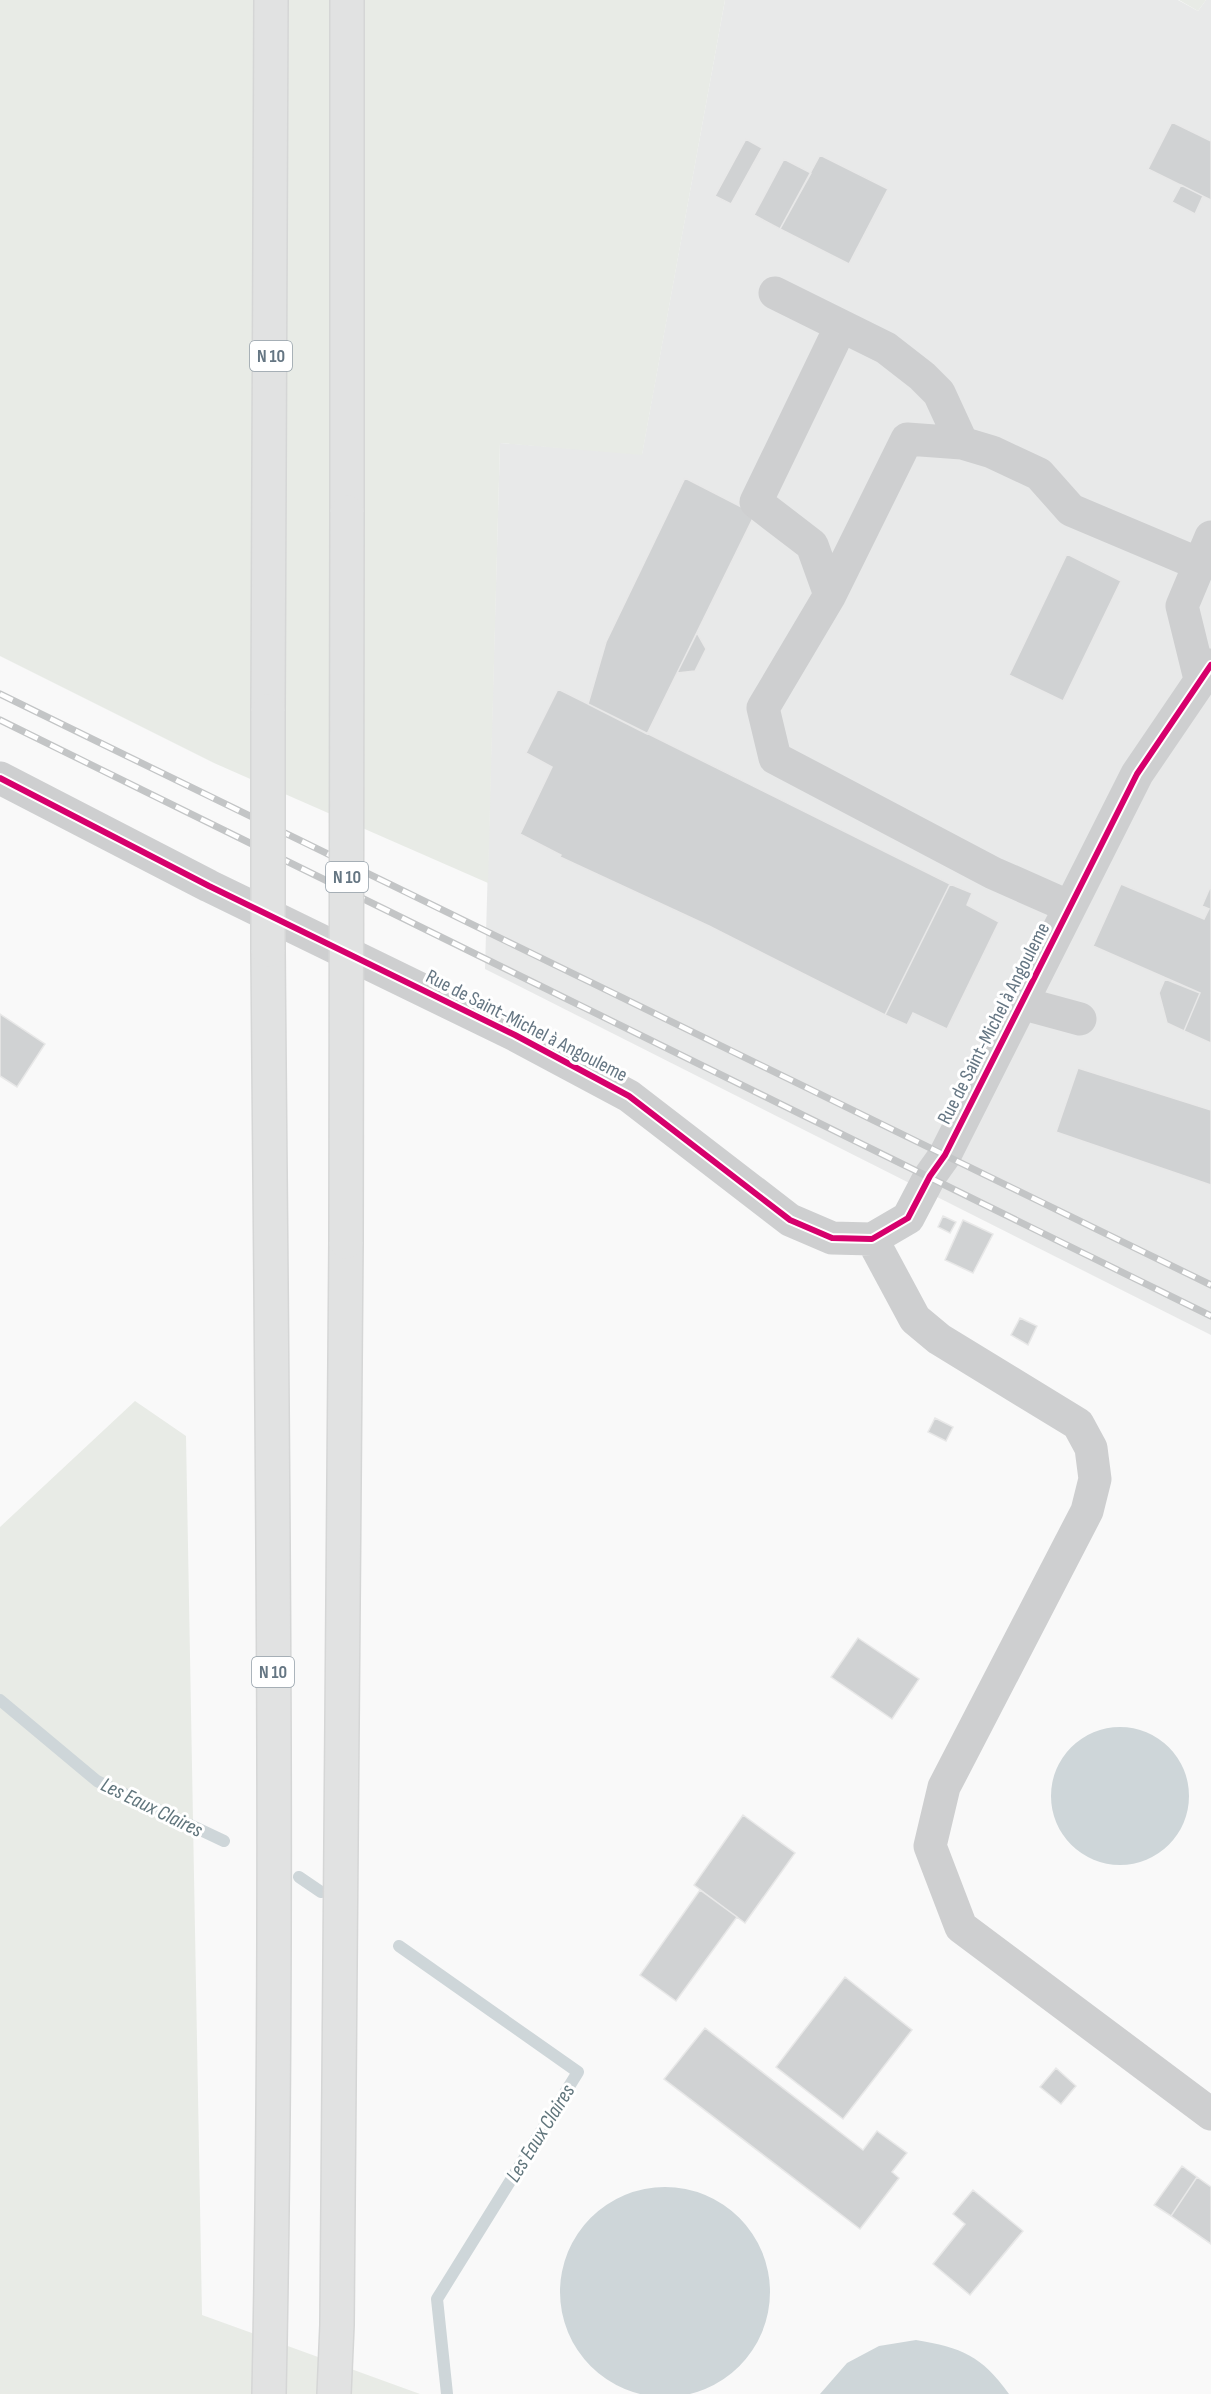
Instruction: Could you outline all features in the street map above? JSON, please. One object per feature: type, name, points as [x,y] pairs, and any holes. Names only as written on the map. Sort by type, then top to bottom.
[{"type":"highway","name":"N 10","points":[[269,2394],[274,1794],[268,950],[271,0]]},
{"type":"highway","name":"N 10","points":[[334,2394],[337,2325],[346,1242],[347,0]]},
{"type":"highway","points":[[337,2325],[349,2394]]},
{"type":"street","points":[[776,293],[886,348],[939,393],[962,443]]},
{"type":"street","points":[[830,595],[813,544],[756,502],[841,326]]},
{"type":"street","points":[[1070,908],[993,873],[774,758],[763,708],[830,595],[907,439],[962,443],[992,452],[1040,474],[1071,510],[1205,550],[1182,606],[1206,672]]},
{"type":"street","name":"Rue de Saint-Michel à Angouleme","points":[[0,778],[209,886],[514,1035],[629,1096],[790,1220],[832,1238],[872,1239],[908,1218],[930,1176],[945,1155],[1137,774],[1206,672]]},
{"type":"street","points":[[1021,1003],[1080,1019]]},
{"type":"street","points":[[872,1239],[915,1319],[939,1339],[1078,1424],[1091,1448],[1095,1479],[1087,1511],[944,1787],[930,1846],[962,1927],[1211,2114]]},
{"type":"shaded area","points":[[0,0],[725,0],[642,455],[500,443],[488,883],[214,763],[0,656]]},
{"type":"shaded area","points":[[725,0],[1178,0],[1198,11],[1206,0],[1211,0],[1211,1335],[485,969],[500,443],[642,454]]},
{"type":"shaded area","points":[[1179,0],[1206,0],[1198,11]]},
{"type":"shaded area","points":[[135,1401],[186,1436],[202,2315],[420,2394],[0,2394],[0,1527]]},
{"type":"shaded area","points":[[1120,1727],[1147,1732],[1169,1747],[1184,1769],[1189,1796],[1184,1823],[1169,1845],[1147,1860],[1120,1865],[1093,1860],[1071,1845],[1056,1823],[1051,1796],[1056,1769],[1071,1747],[1093,1732]]},
{"type":"shaded area","points":[[665,2187],[685,2189],[705,2195],[723,2205],[739,2218],[752,2234],[762,2252],[768,2272],[770,2292],[768,2312],[762,2332],[752,2350],[739,2366],[723,2379],[705,2389],[685,2395],[665,2397],[645,2395],[625,2389],[607,2379],[591,2366],[578,2350],[568,2332],[562,2312],[560,2292],[562,2272],[568,2252],[578,2234],[591,2218],[607,2205],[625,2195],[645,2189]]},
{"type":"shaded area","points":[[916,2340],[946,2346],[969,2355],[989,2370],[1009,2394],[820,2394],[847,2363],[879,2346]]},
{"type":"building","points":[[1172,122],[1211,141],[1211,200],[1148,169]]},
{"type":"building","points":[[746,139],[762,148],[731,204],[715,196]]},
{"type":"building","points":[[820,155],[888,189],[849,264],[780,229]]},
{"type":"building","points":[[784,159],[811,173],[780,229],[754,215]]},
{"type":"building","points":[[1181,185],[1203,196],[1195,214],[1172,202]]},
{"type":"building","points":[[685,478],[755,514],[647,734],[588,704],[606,642]]},
{"type":"building","points":[[1067,554],[1121,581],[1063,701],[1009,675]]},
{"type":"building","points":[[697,633],[706,649],[695,671],[677,673]]},
{"type":"building","points":[[558,689],[950,884],[885,1015],[709,926],[560,857],[561,855],[520,834],[552,767],[526,753]]},
{"type":"building","points":[[950,884],[972,893],[967,905],[999,922],[947,1029],[913,1013],[907,1025],[885,1015]]},
{"type":"building","points":[[1121,884],[1204,919],[1209,909],[1202,906],[1211,885],[1211,1043],[1184,1031],[1200,993],[1093,946]]},
{"type":"building","points":[[1165,979],[1200,993],[1184,1031],[1167,1023],[1159,993]]},
{"type":"building","points":[[0,1014],[45,1044],[17,1087],[0,1076]]},
{"type":"building","points":[[1078,1068],[1211,1110],[1211,1185],[1056,1132]]},
{"type":"building","points":[[943,1216],[956,1222],[950,1233],[938,1227]]},
{"type":"building","points":[[963,1220],[993,1234],[973,1273],[945,1260]]},
{"type":"building","points":[[1020,1318],[1037,1326],[1028,1345],[1011,1335]]},
{"type":"building","points":[[935,1418],[953,1427],[946,1441],[928,1432]]},
{"type":"building","points":[[858,1638],[919,1679],[892,1719],[831,1677]]},
{"type":"building","points":[[743,1815],[795,1853],[745,1923],[694,1885]]},
{"type":"building","points":[[700,1890],[737,1917],[676,2001],[640,1975]]},
{"type":"building","points":[[845,1977],[912,2030],[843,2119],[776,2067]]},
{"type":"building","points":[[705,2028],[863,2150],[877,2131],[907,2153],[892,2172],[899,2178],[860,2229],[664,2079]]},
{"type":"building","points":[[1056,2068],[1076,2086],[1061,2104],[1040,2087]]},
{"type":"building","points":[[1182,2166],[1197,2177],[1171,2216],[1154,2205]]},
{"type":"building","points":[[1197,2177],[1211,2187],[1211,2244],[1171,2216]]},
{"type":"building","points":[[973,2190],[1023,2231],[970,2295],[933,2264],[965,2224],[953,2214]]},
{"type":"waterway","name":"Les Eaux Claires","points":[[0,1700],[97,1781],[224,1841]]},
{"type":"waterway","name":"Les Eaux Claires","points":[[299,1877],[321,1892]]},
{"type":"waterway","name":"Les Eaux Claires","points":[[399,1946],[578,2072],[437,2299],[447,2394]]},
{"type":"railway","points":[[0,694],[1211,1285]]},
{"type":"railway","points":[[0,720],[1211,1316]]},
{"type":"cycle path","points":[[0,778],[209,886],[515,1035],[629,1096],[790,1220],[832,1238],[872,1239],[908,1218],[930,1176],[945,1155],[1137,774],[1211,665]]}]
